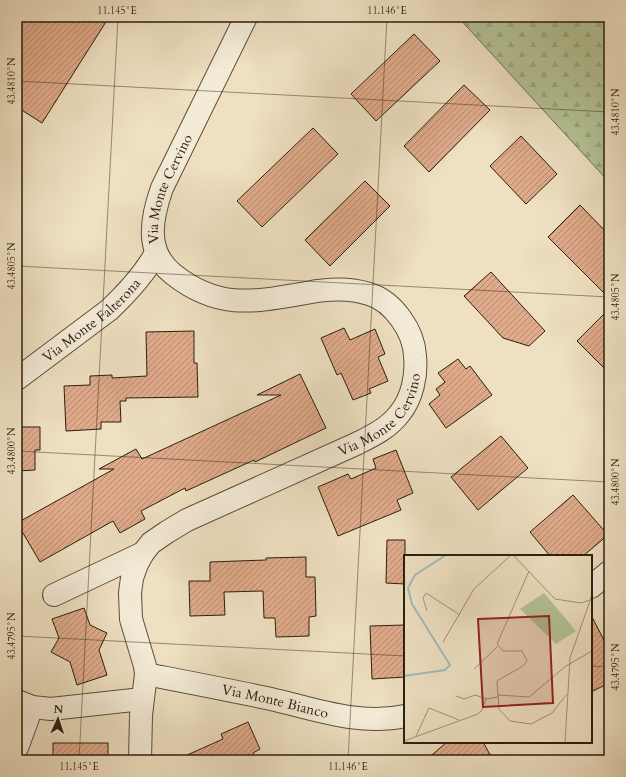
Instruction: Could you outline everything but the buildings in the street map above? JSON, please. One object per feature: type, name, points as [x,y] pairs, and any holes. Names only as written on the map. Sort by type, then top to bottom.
[{"type":"street","name":"Via Monte Cervino","points":[[140,760],[142,699],[146,674],[144,659],[131,619],[130,602],[132,578],[142,553],[158,538],[181,523],[356,444],[386,427],[394,421],[406,404],[412,388],[416,355],[413,344],[405,326],[392,309],[378,298],[359,291],[336,290],[318,291],[263,301],[244,302],[227,300],[207,295],[183,281],[165,266],[156,253],[153,225],[162,188],[171,166],[246,17]]},
{"type":"street","name":"Via Monte Falterona","points":[[17,379],[113,306],[139,278],[156,253]]},
{"type":"street","points":[[54,595],[142,553]]},
{"type":"street","points":[[592,586],[609,572]]},
{"type":"street","name":"Via Monte Bianco","points":[[146,674],[266,698],[343,716],[372,720],[404,716]]},
{"type":"street","points":[[17,748],[24,704],[60,709],[142,699]]},
{"type":"green space","points":[[458,17],[609,17],[609,182]]}]
